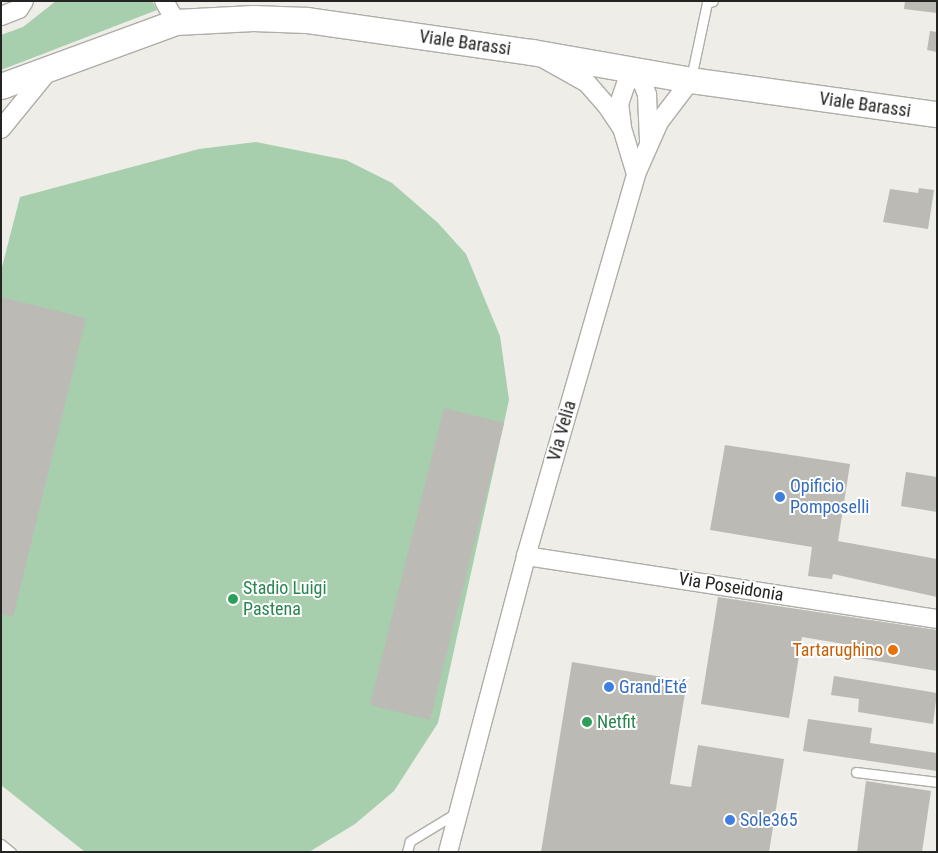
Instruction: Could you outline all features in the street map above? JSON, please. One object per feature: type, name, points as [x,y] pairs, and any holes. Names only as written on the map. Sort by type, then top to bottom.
[{"type":"street","points":[[1,16],[19,9],[24,1]]},
{"type":"street","points":[[164,1],[176,22]]},
{"type":"street","name":"Viale Barassi","points":[[1,86],[176,22],[253,18],[306,20],[532,52],[690,80],[909,112],[937,114]]},
{"type":"street","points":[[532,52],[586,83],[622,128]]},
{"type":"street","points":[[1,129],[52,66]]},
{"type":"street","points":[[636,174],[622,128],[619,104],[626,84],[638,71],[647,95],[648,152]]},
{"type":"street","name":"Via Velia","points":[[448,852],[526,556],[636,174],[648,152],[659,122],[690,80]]},
{"type":"street","points":[[909,112],[937,122]]},
{"type":"street","name":"Via Poseidonia","points":[[526,556],[937,618]]},
{"type":"lane","points":[[690,80],[707,3],[713,1]]},
{"type":"lane","points":[[856,772],[937,782]]},
{"type":"lane","points":[[407,852],[410,841],[459,812]]},
{"type":"lane","points":[[1,844],[11,852]]},
{"type":"green space","points":[[56,1],[152,1],[157,10],[1,70],[1,35],[23,27]]},
{"type":"green space","name":"Stadio Luigi Pastena","points":[[256,142],[346,160],[392,183],[438,223],[466,254],[500,336],[509,400],[438,723],[394,791],[355,824],[309,852],[85,852],[1,785],[1,271],[20,197],[199,149]]},
{"type":"building","points":[[905,1],[937,1],[937,13],[904,9]]},
{"type":"building","points":[[930,31],[937,32],[937,52],[927,50]]},
{"type":"building","points":[[919,188],[934,190],[928,229],[883,222],[890,189],[918,193]]},
{"type":"building","points":[[1,297],[86,318],[13,617],[1,614]]},
{"type":"building","points":[[444,408],[504,423],[430,720],[370,705]]},
{"type":"building","name":"Opificio Pomposelli","points":[[725,445],[850,464],[838,541],[937,559],[937,597],[833,574],[832,579],[808,576],[812,547],[710,530]]},
{"type":"building","points":[[906,472],[937,477],[937,512],[901,506]]},
{"type":"building","points":[[718,597],[937,630],[937,671],[847,656],[850,645],[802,637],[789,718],[701,704]]},
{"type":"building","points":[[572,662],[687,681],[670,784],[691,787],[698,745],[784,759],[769,852],[541,852]]},
{"type":"building","points":[[834,676],[937,693],[933,724],[858,712],[859,699],[831,695]]},
{"type":"building","points":[[808,719],[872,728],[870,743],[937,753],[937,771],[803,751]]},
{"type":"building","points":[[866,781],[931,791],[922,852],[857,852]]},
{"type":"place","name":"Opificio Pomposelli","points":[[780,497]]},
{"type":"place","name":"Stadio Luigi Pastena","points":[[233,599]]},
{"type":"place","name":"Tartarughino","points":[[893,650]]},
{"type":"place","name":"Grand'Eté","points":[[609,687]]},
{"type":"place","name":"Netfit","points":[[587,722]]},
{"type":"place","name":"Sole365","points":[[730,820]]}]
